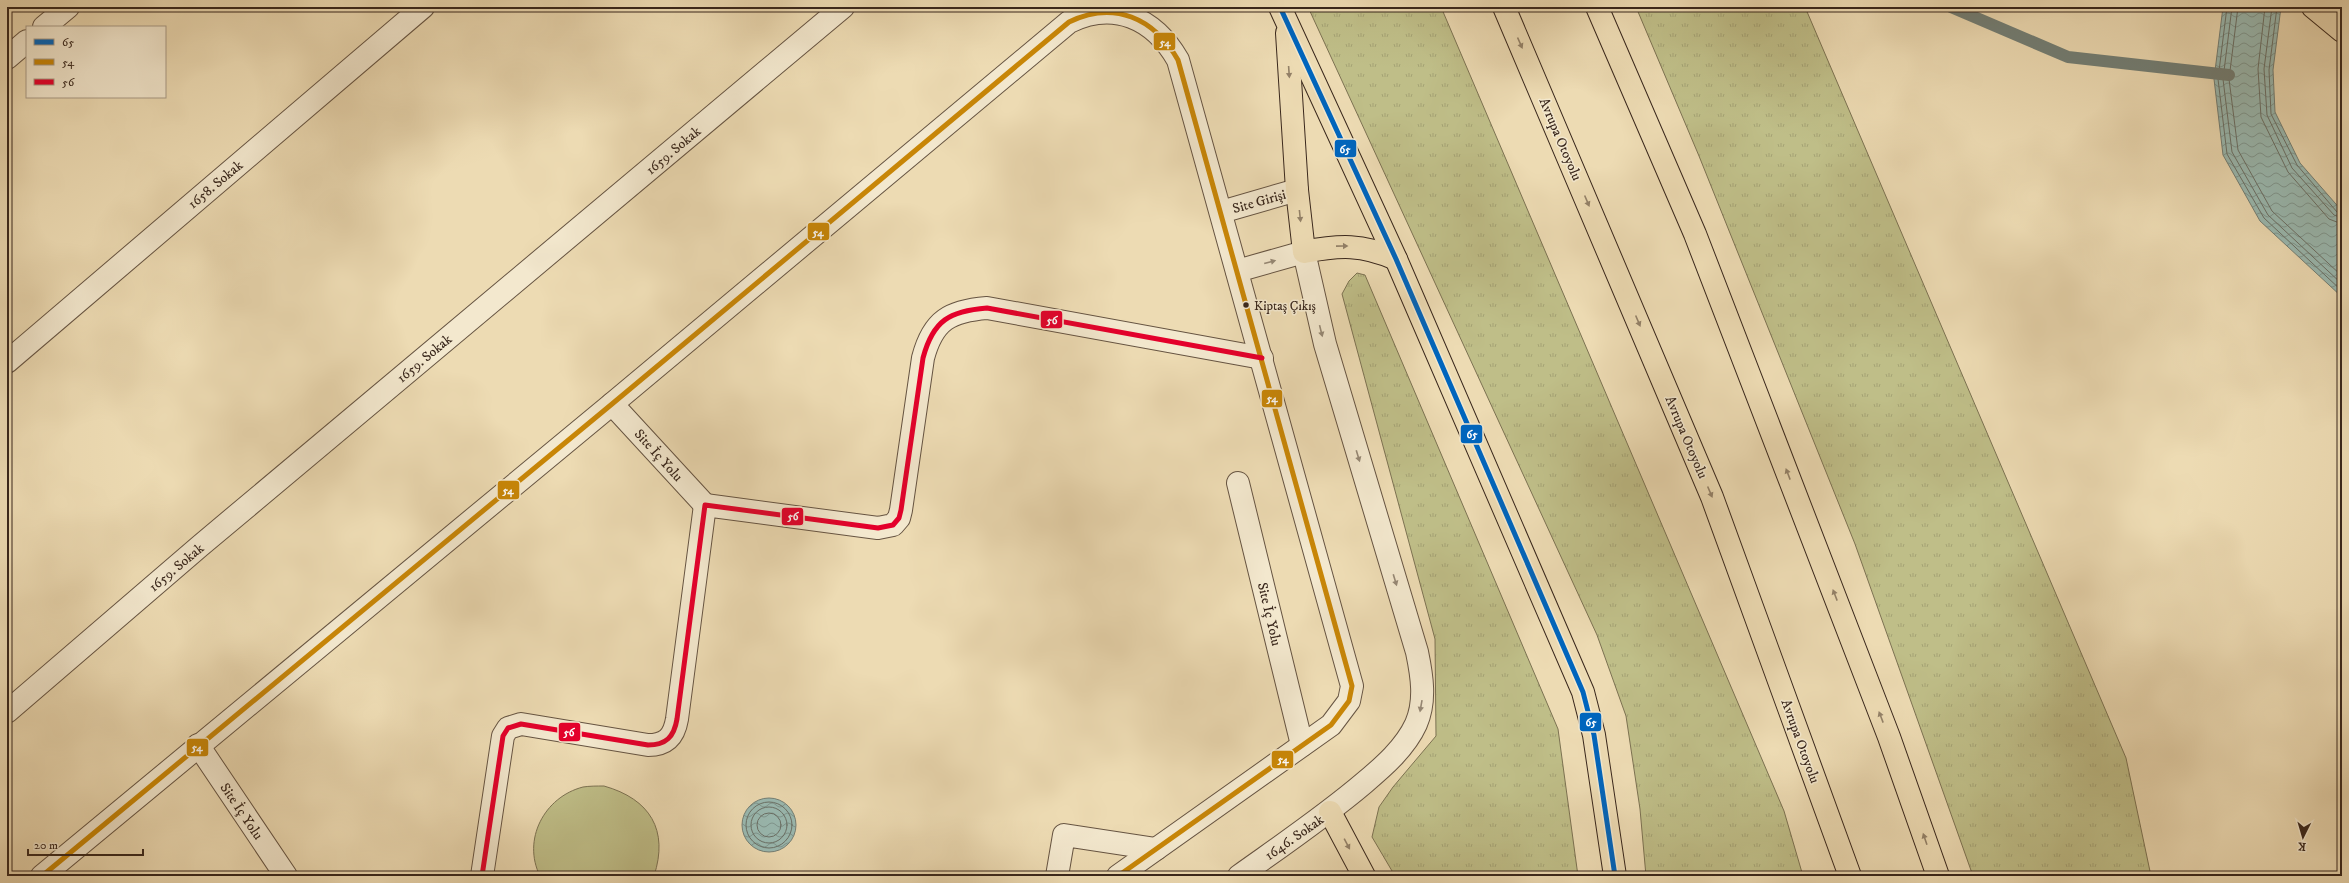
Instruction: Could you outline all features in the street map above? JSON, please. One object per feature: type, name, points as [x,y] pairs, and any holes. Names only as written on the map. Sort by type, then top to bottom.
[{"type":"main road","name":"Avrupa Otoyolu","points":[[1504,7],[1712,496],[1850,876]]},
{"type":"main road","points":[[1597,7],[1695,234],[1889,737],[1938,876]]},
{"type":"main road","points":[[2313,7],[2342,31]]},
{"type":"main road","points":[[1283,13],[1297,190],[1304,252],[1340,246],[1363,247],[1396,259]]},
{"type":"main road","points":[[1283,13],[1396,259],[1583,692],[1594,735],[1615,876]]},
{"type":"main road","points":[[1330,812],[1364,876]]},
{"type":"street","points":[[45,26],[68,7]]},
{"type":"street","name":"1658. Sokak","points":[[7,362],[424,7]]},
{"type":"street","name":"1659. Sokak","points":[[7,712],[200,546],[843,7]]},
{"type":"street","points":[[42,876],[1051,38],[1080,16],[1096,11],[1126,12],[1145,21],[1160,34],[1170,46],[1182,71],[1352,686],[1349,701],[1331,725],[1118,876]]},
{"type":"street","points":[[7,58],[26,42]]},
{"type":"street","name":"Site Girişi","points":[[1221,212],[1297,190]]},
{"type":"street","points":[[1237,271],[1304,252]]},
{"type":"street","name":"1646. Sokak","points":[[1238,876],[1330,812],[1385,765],[1403,744],[1416,724],[1423,690],[1417,652],[1325,344],[1304,252]]},
{"type":"street","points":[[482,876],[503,736],[508,728],[521,724],[648,745],[666,742],[672,736],[677,720],[705,505],[878,528],[893,525],[901,510],[926,346],[937,325],[958,313],[987,308],[1262,358]]},
{"type":"street","name":"Site İç Yolu","points":[[612,404],[705,505]]},
{"type":"street","name":"Site İç Yolu","points":[[1238,483],[1302,745]]},
{"type":"street","name":"Site İç Yolu","points":[[198,746],[286,876]]},
{"type":"street","points":[[1057,876],[1064,835],[1156,849]]},
{"type":"green space","points":[[1308,7],[1441,7],[1784,811],[1803,876],[1646,876],[1640,809],[1626,716],[1597,635]]},
{"type":"green space","points":[[1636,7],[1805,7],[2126,758],[2151,876],[1973,876],[1855,544],[1699,156]]},
{"type":"green space","points":[[1357,273],[1365,275],[1558,729],[1578,876],[1395,876],[1372,837],[1379,807],[1393,787],[1436,736],[1435,639],[1342,294],[1349,281]]},
{"type":"green space","points":[[604,786],[633,799],[644,808],[652,819],[657,831],[659,844],[658,859],[654,876],[540,876],[535,862],[535,835],[540,822],[548,810],[557,800],[569,792],[583,787]]},
{"type":"water","points":[[2223,7],[2281,7],[2273,70],[2275,112],[2300,163],[2342,211],[2342,297],[2260,221],[2223,155],[2214,79]]},
{"type":"water","points":[[769,798],[779,800],[788,806],[794,815],[796,825],[794,835],[788,844],[779,850],[769,852],[759,850],[750,844],[744,835],[742,825],[744,815],[750,806],[759,800]]},
{"type":"waterway","points":[[1951,7],[2068,57],[2229,75]]},
{"type":"transit line","name":"65","points":[[1280,7],[1396,259],[1583,692],[1594,735],[1615,876]]},
{"type":"transit line","name":"54","points":[[42,876],[612,404],[1069,22],[1086,16],[1102,13],[1117,13],[1131,17],[1145,24],[1157,33],[1168,45],[1178,60],[1352,686],[1349,701],[1331,725],[1118,876]]},
{"type":"transit line","name":"56","points":[[482,876],[503,736],[508,728],[521,724],[648,745],[664,742],[674,731],[677,719],[705,505],[878,528],[893,525],[899,518],[923,358],[932,335],[938,326],[945,320],[953,315],[963,312],[987,308],[1262,358]]},
{"type":"place","name":"Kiptaş Çıkış","points":[[1246,305]]}]
